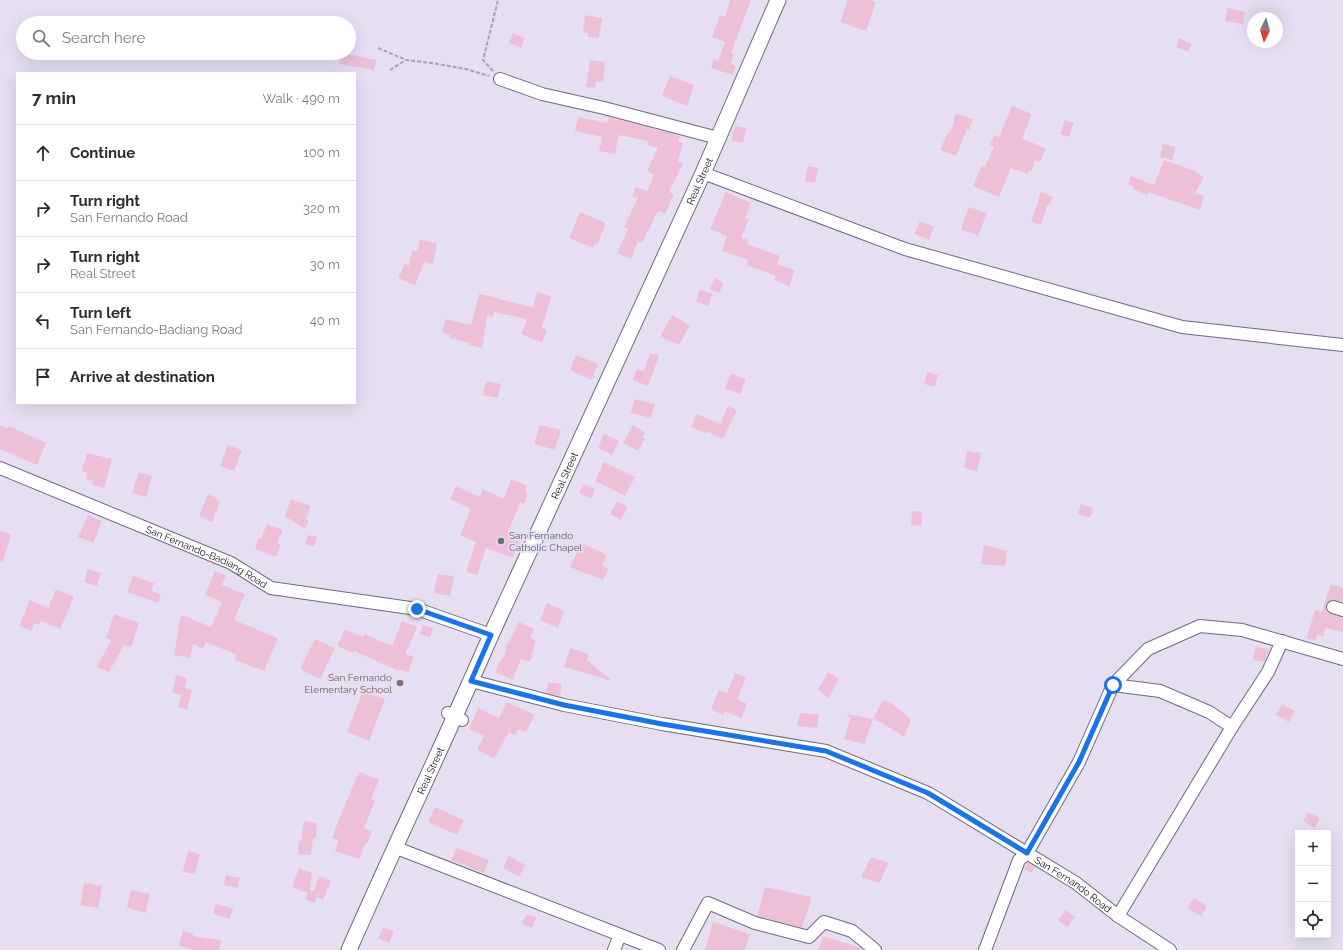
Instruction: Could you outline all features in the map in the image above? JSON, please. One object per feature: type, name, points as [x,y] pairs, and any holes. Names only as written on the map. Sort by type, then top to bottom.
[{"type":"main road","name":"Real Street","points":[[349,950],[394,847],[703,173],[778,0]]},
{"type":"street","points":[[500,79],[542,94],[604,108],[718,138]]},
{"type":"street","points":[[703,173],[905,249],[1182,327],[1343,345]]},
{"type":"street","name":"San Fernando-Badiang Road","points":[[0,468],[231,563],[271,588],[417,609],[491,635]]},
{"type":"street","points":[[985,950],[1018,860],[1027,853],[1079,762],[1113,685],[1148,648],[1200,626],[1242,630],[1343,659]]},
{"type":"street","points":[[1118,916],[1232,727],[1268,672],[1282,641]]},
{"type":"street","name":"San Fernando Road","points":[[471,681],[564,705],[662,724],[826,751],[928,793],[1076,883],[1118,916],[1170,950]]},
{"type":"street","points":[[1113,685],[1160,691],[1210,712],[1232,727]]},
{"type":"street","points":[[394,847],[659,950]]},
{"type":"street","points":[[683,950],[708,903],[755,923],[809,937],[824,922],[852,930],[875,950]]},
{"type":"street","points":[[614,950],[620,935]]},
{"type":"path","points":[[498,0],[483,60],[500,79]]},
{"type":"path","points":[[378,48],[406,60],[466,69],[500,79]]},
{"type":"path","points":[[390,70],[406,60]]},
{"type":"building","points":[[730,0],[751,0],[731,53],[734,54],[731,64],[736,66],[733,75],[711,68],[714,59],[718,61],[725,42],[712,37],[720,15],[725,17]]},
{"type":"building","points":[[848,0],[870,0],[876,2],[866,31],[840,22]]},
{"type":"building","points":[[1228,8],[1245,12],[1243,24],[1225,21]]},
{"type":"building","points":[[585,15],[602,18],[599,38],[588,37],[588,33],[583,32]]},
{"type":"building","points":[[513,33],[525,38],[521,48],[509,43]]},
{"type":"building","points":[[1179,38],[1192,44],[1188,52],[1176,47]]},
{"type":"building","points":[[356,56],[376,60],[374,70],[339,64],[340,60],[356,60]]},
{"type":"building","points":[[590,60],[605,62],[603,82],[596,81],[595,88],[586,87]]},
{"type":"building","points":[[670,76],[694,85],[687,106],[662,96]]},
{"type":"building","points":[[1012,106],[1032,114],[1022,138],[1046,149],[1040,162],[1035,160],[1032,171],[1029,170],[1028,174],[1011,168],[999,197],[973,186],[982,165],[985,167],[994,146],[990,145],[994,135],[999,137]]},
{"type":"building","points":[[956,114],[973,119],[969,130],[967,129],[956,156],[940,150],[948,132],[950,133]]},
{"type":"building","points":[[578,117],[607,123],[609,117],[680,136],[678,141],[683,143],[678,161],[683,164],[669,192],[674,194],[665,214],[658,211],[642,243],[638,241],[631,259],[617,253],[628,229],[624,227],[638,198],[632,196],[636,187],[647,191],[654,175],[647,171],[658,148],[647,145],[648,141],[619,135],[615,154],[599,151],[602,137],[575,131]]},
{"type":"building","points":[[1065,120],[1074,123],[1069,137],[1060,134]]},
{"type":"building","points":[[735,126],[746,128],[743,143],[731,140]]},
{"type":"building","points":[[1163,144],[1176,147],[1172,160],[1160,157]]},
{"type":"building","points":[[1164,160],[1190,169],[1204,177],[1195,193],[1204,196],[1200,210],[1148,192],[1147,195],[1133,189],[1134,187],[1128,184],[1131,176],[1154,185]]},
{"type":"building","points":[[808,166],[818,168],[815,183],[805,181]]},
{"type":"building","points":[[726,192],[751,203],[745,218],[749,219],[741,238],[749,240],[747,244],[780,256],[777,264],[795,270],[789,286],[774,280],[776,276],[746,265],[748,260],[722,251],[727,236],[710,229]]},
{"type":"building","points":[[1041,192],[1053,197],[1049,205],[1047,205],[1041,225],[1031,222]]},
{"type":"building","points":[[969,207],[987,213],[978,236],[961,229]]},
{"type":"building","points":[[580,212],[606,223],[597,245],[594,244],[593,248],[569,238]]},
{"type":"building","points":[[920,221],[934,227],[929,240],[914,234]]},
{"type":"building","points":[[420,240],[437,243],[433,264],[425,262],[415,285],[398,278],[405,264],[409,266],[412,250],[418,251]]},
{"type":"building","points":[[715,278],[724,283],[719,293],[710,289]]},
{"type":"building","points":[[700,290],[713,294],[708,306],[696,301]]},
{"type":"building","points":[[537,292],[551,296],[542,328],[547,330],[542,343],[521,334],[527,319],[494,312],[493,317],[487,316],[482,348],[469,345],[470,343],[449,338],[450,335],[442,333],[446,319],[471,325],[479,294],[533,307]]},
{"type":"building","points":[[672,315],[690,325],[679,345],[660,337]]},
{"type":"building","points":[[650,353],[659,356],[648,386],[633,380],[637,369],[644,371]]},
{"type":"building","points":[[576,355],[598,364],[592,380],[570,370]]},
{"type":"building","points":[[927,372],[938,375],[935,387],[924,384]]},
{"type":"building","points":[[731,373],[746,380],[740,394],[725,388]]},
{"type":"building","points":[[486,381],[501,384],[498,398],[483,395]]},
{"type":"building","points":[[634,399],[655,404],[651,418],[631,413]]},
{"type":"building","points":[[728,406],[737,410],[723,439],[707,431],[706,433],[691,427],[697,414],[720,424]]},
{"type":"building","points":[[0,425],[8,428],[9,426],[46,443],[37,465],[0,449]]},
{"type":"building","points":[[540,425],[561,430],[555,450],[534,444]]},
{"type":"building","points":[[633,425],[645,433],[642,438],[645,439],[638,451],[623,443]]},
{"type":"building","points":[[604,434],[619,441],[612,455],[598,448]]},
{"type":"building","points":[[228,445],[242,450],[234,471],[220,466]]},
{"type":"building","points":[[967,451],[981,453],[977,471],[964,468]]},
{"type":"building","points":[[87,453],[112,459],[104,488],[92,485],[93,481],[86,479],[88,473],[82,471]]},
{"type":"building","points":[[604,462],[635,477],[625,496],[595,481]]},
{"type":"building","points":[[139,472],[152,476],[146,497],[132,493]]},
{"type":"building","points":[[511,479],[527,486],[525,492],[528,493],[524,504],[521,502],[508,532],[521,537],[513,558],[486,548],[477,575],[466,572],[476,542],[460,535],[471,509],[450,499],[456,486],[480,497],[483,489],[504,499]]},
{"type":"building","points":[[583,484],[595,489],[591,499],[579,493]]},
{"type":"building","points":[[208,494],[217,498],[216,500],[220,502],[212,522],[199,516]]},
{"type":"building","points":[[291,499],[311,506],[306,518],[308,520],[308,524],[305,528],[301,527],[285,516]]},
{"type":"building","points":[[617,501],[628,507],[621,520],[610,514]]},
{"type":"building","points":[[1081,504],[1093,508],[1090,518],[1078,514]]},
{"type":"building","points":[[912,511],[922,512],[921,526],[911,525]]},
{"type":"building","points":[[88,515],[102,521],[93,543],[78,537]]},
{"type":"building","points":[[267,524],[283,530],[277,543],[281,545],[276,557],[255,549],[259,537],[261,538]]},
{"type":"building","points":[[0,531],[11,534],[3,562],[0,561]]},
{"type":"building","points":[[308,535],[317,537],[314,547],[305,544]]},
{"type":"building","points":[[582,543],[607,555],[602,566],[609,569],[603,580],[570,567]]},
{"type":"building","points":[[984,545],[1007,551],[1005,566],[981,564]]},
{"type":"building","points":[[88,569],[101,573],[97,586],[84,582]]},
{"type":"building","points":[[215,571],[226,575],[222,585],[245,594],[234,620],[278,638],[264,671],[234,660],[237,655],[206,642],[203,649],[193,644],[190,658],[174,655],[178,625],[182,615],[211,627],[222,602],[205,595]]},
{"type":"building","points":[[438,574],[454,576],[450,596],[434,593]]},
{"type":"building","points":[[133,576],[154,583],[151,591],[161,594],[158,603],[127,592]]},
{"type":"building","points":[[1331,584],[1343,588],[1343,602],[1331,600],[1326,604],[1326,609],[1330,614],[1343,617],[1343,632],[1325,628],[1324,636],[1317,635],[1316,640],[1307,639],[1309,627],[1315,610],[1322,612]]},
{"type":"building","points":[[56,589],[74,597],[60,629],[41,621],[39,625],[34,623],[31,631],[19,626],[30,600],[48,608]]},
{"type":"building","points":[[547,603],[564,611],[558,628],[540,620]]},
{"type":"building","points":[[114,614],[139,623],[131,647],[124,645],[109,672],[97,667],[111,640],[106,638]]},
{"type":"building","points":[[402,621],[417,627],[406,653],[414,657],[408,672],[399,669],[399,671],[354,651],[353,653],[337,646],[345,629],[363,637],[364,634],[392,646]]},
{"type":"building","points":[[519,622],[534,629],[530,638],[536,641],[530,662],[521,659],[512,680],[495,672],[502,657],[504,657],[507,643],[508,644]]},
{"type":"building","points":[[423,625],[433,628],[430,637],[420,634]]},
{"type":"building","points":[[315,639],[335,648],[320,679],[300,669]]},
{"type":"building","points":[[1256,647],[1270,649],[1264,662],[1253,660]]},
{"type":"building","points":[[570,648],[589,654],[587,660],[612,681],[564,667]]},
{"type":"building","points":[[828,672],[839,679],[828,698],[818,690]]},
{"type":"building","points":[[735,673],[746,678],[737,699],[747,704],[741,718],[725,711],[723,715],[711,709],[719,690],[727,693]]},
{"type":"building","points":[[176,675],[187,678],[185,688],[192,690],[187,710],[178,707],[181,695],[172,692]]},
{"type":"building","points":[[548,682],[562,684],[560,696],[546,693]]},
{"type":"building","points":[[363,691],[385,699],[369,741],[347,732]]},
{"type":"building","points":[[883,700],[890,702],[911,719],[904,737],[873,719]]},
{"type":"building","points":[[507,702],[535,715],[526,732],[519,729],[515,735],[509,732],[494,759],[477,749],[484,736],[469,729],[478,708],[499,718]]},
{"type":"building","points":[[1282,704],[1295,711],[1289,722],[1276,715]]},
{"type":"building","points":[[800,713],[819,715],[817,728],[797,726]]},
{"type":"building","points":[[846,714],[873,719],[864,744],[844,739],[850,719],[852,720]]},
{"type":"building","points":[[359,772],[379,780],[371,799],[375,801],[364,828],[372,831],[359,859],[335,851],[338,840],[332,838]]},
{"type":"building","points":[[435,807],[464,820],[457,835],[428,822]]},
{"type":"building","points":[[1308,812],[1320,818],[1315,828],[1303,821]]},
{"type":"building","points":[[304,821],[317,823],[316,838],[313,838],[311,855],[298,854],[299,841],[301,841]]},
{"type":"building","points":[[457,848],[489,860],[484,873],[451,860]]},
{"type":"building","points":[[188,851],[200,854],[195,874],[183,872]]},
{"type":"building","points":[[509,856],[525,865],[519,877],[503,868]]},
{"type":"building","points":[[871,857],[889,863],[879,883],[861,877]]},
{"type":"building","points":[[1028,862],[1035,867],[1032,873],[1024,869]]},
{"type":"building","points":[[299,868],[312,873],[310,890],[314,891],[319,876],[331,881],[323,900],[317,897],[314,903],[305,899],[308,893],[292,887]]},
{"type":"building","points":[[226,875],[240,878],[238,888],[224,885]]},
{"type":"building","points":[[84,883],[102,886],[98,908],[80,905]]},
{"type":"building","points":[[765,887],[812,897],[802,928],[757,916]]},
{"type":"building","points":[[131,890],[150,894],[146,913],[127,908]]},
{"type":"building","points":[[1194,898],[1207,906],[1201,916],[1187,908]]},
{"type":"building","points":[[216,904],[233,908],[230,919],[213,914]]},
{"type":"building","points":[[1066,910],[1075,917],[1067,927],[1058,920]]},
{"type":"building","points":[[527,914],[536,918],[532,928],[522,924]]},
{"type":"building","points":[[713,922],[750,934],[745,950],[705,950]]},
{"type":"building","points":[[383,927],[394,932],[389,943],[378,938]]},
{"type":"building","points":[[183,931],[193,934],[193,936],[221,940],[219,950],[192,950],[179,946]]},
{"type":"building","points":[[823,936],[861,948],[861,950],[818,950]]},
{"type":"place","name":"San Fernando Catholic Chapel","points":[[501,541]]},
{"type":"place","name":"San Fernando Elementary School","points":[[400,683]]},
{"type":"route","points":[[417,609],[491,635],[471,681],[564,705],[662,724],[826,751],[928,793],[1027,853],[1079,762],[1113,685]]}]
